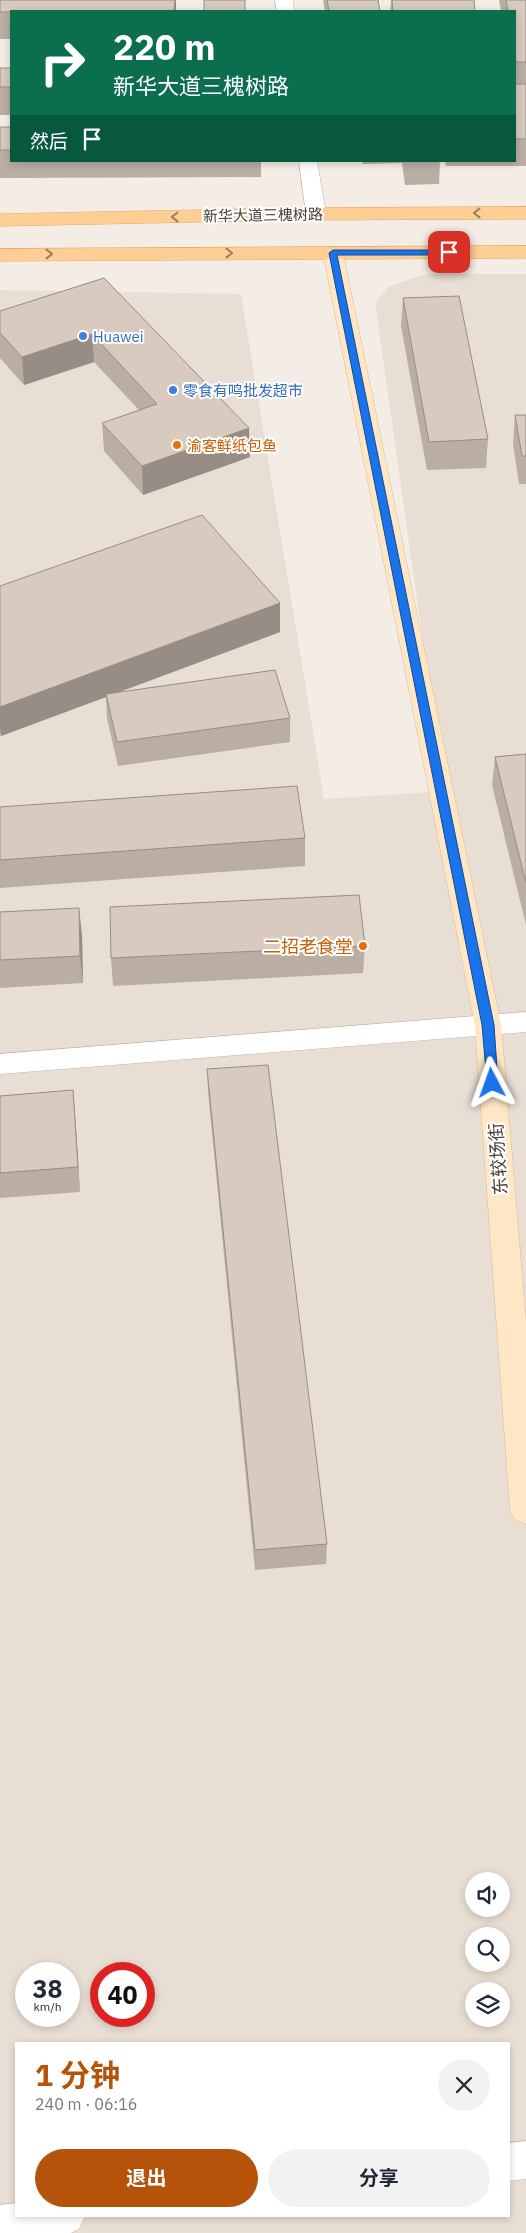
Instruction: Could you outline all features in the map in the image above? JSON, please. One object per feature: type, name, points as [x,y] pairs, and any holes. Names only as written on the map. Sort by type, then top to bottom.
[{"type":"main road","name":"新华大道三槐树路","points":[[0,220],[316,214],[526,213]]},
{"type":"main road","points":[[0,254],[526,252]]},
{"type":"street","points":[[308,162],[316,214]]},
{"type":"street","name":"东较场街","points":[[333,253],[488,1025],[526,1510]]},
{"type":"street","points":[[0,1064],[526,1022]]},
{"type":"street","points":[[510,2162],[526,2160]]},
{"type":"street","points":[[0,2224],[58,2217]]},
{"type":"shaded area","points":[[425,274],[526,274],[526,2233],[0,2233],[0,290],[241,294],[324,799],[444,791],[375,302],[390,286]]},
{"type":"building","points":[[0,0],[175,0],[174,10],[10,10],[10,12],[0,12]]},
{"type":"building","points":[[204,0],[245,0],[245,10],[204,10]]},
{"type":"building","points":[[327,0],[378,0],[380,10],[329,10]]},
{"type":"building","points":[[392,0],[474,0],[475,10],[393,10]]},
{"type":"building","points":[[506,0],[526,0],[526,62],[516,62],[516,10],[508,10]]},
{"type":"building","points":[[0,68],[10,68],[10,87],[0,87]]},
{"type":"building","points":[[516,84],[526,84],[526,139],[516,139]]},
{"type":"building","points":[[0,127],[10,127],[10,150],[0,150]]},
{"type":"building","points":[[104,278],[249,428],[142,466],[102,423],[157,404],[92,334],[22,357],[0,333],[0,311]]},
{"type":"building","points":[[459,296],[488,439],[429,442],[403,298]]},
{"type":"building","points":[[515,415],[526,415],[526,456],[522,456]]},
{"type":"building","points":[[202,515],[280,603],[0,707],[0,586]]},
{"type":"building","points":[[275,670],[290,718],[117,742],[106,694]]},
{"type":"building","points":[[526,754],[526,883],[495,757]]},
{"type":"building","points":[[297,786],[305,838],[0,860],[0,807]]},
{"type":"building","points":[[359,895],[365,946],[111,958],[110,907]]},
{"type":"building","points":[[79,908],[80,956],[0,960],[0,912]]},
{"type":"building","points":[[268,1065],[327,1544],[255,1550],[207,1069]]},
{"type":"building","points":[[73,1090],[78,1167],[0,1173],[0,1096]]},
{"type":"place","name":"Huawei","points":[[83,336]]},
{"type":"place","name":"零食有鸣批发超市","points":[[173,390]]},
{"type":"place","name":"渝客鲜纸包鱼","points":[[177,445]]},
{"type":"place","name":"二招老食堂","points":[[363,946]]},
{"type":"route","points":[[449,252],[333,253],[488,1025],[492,1083]]}]
